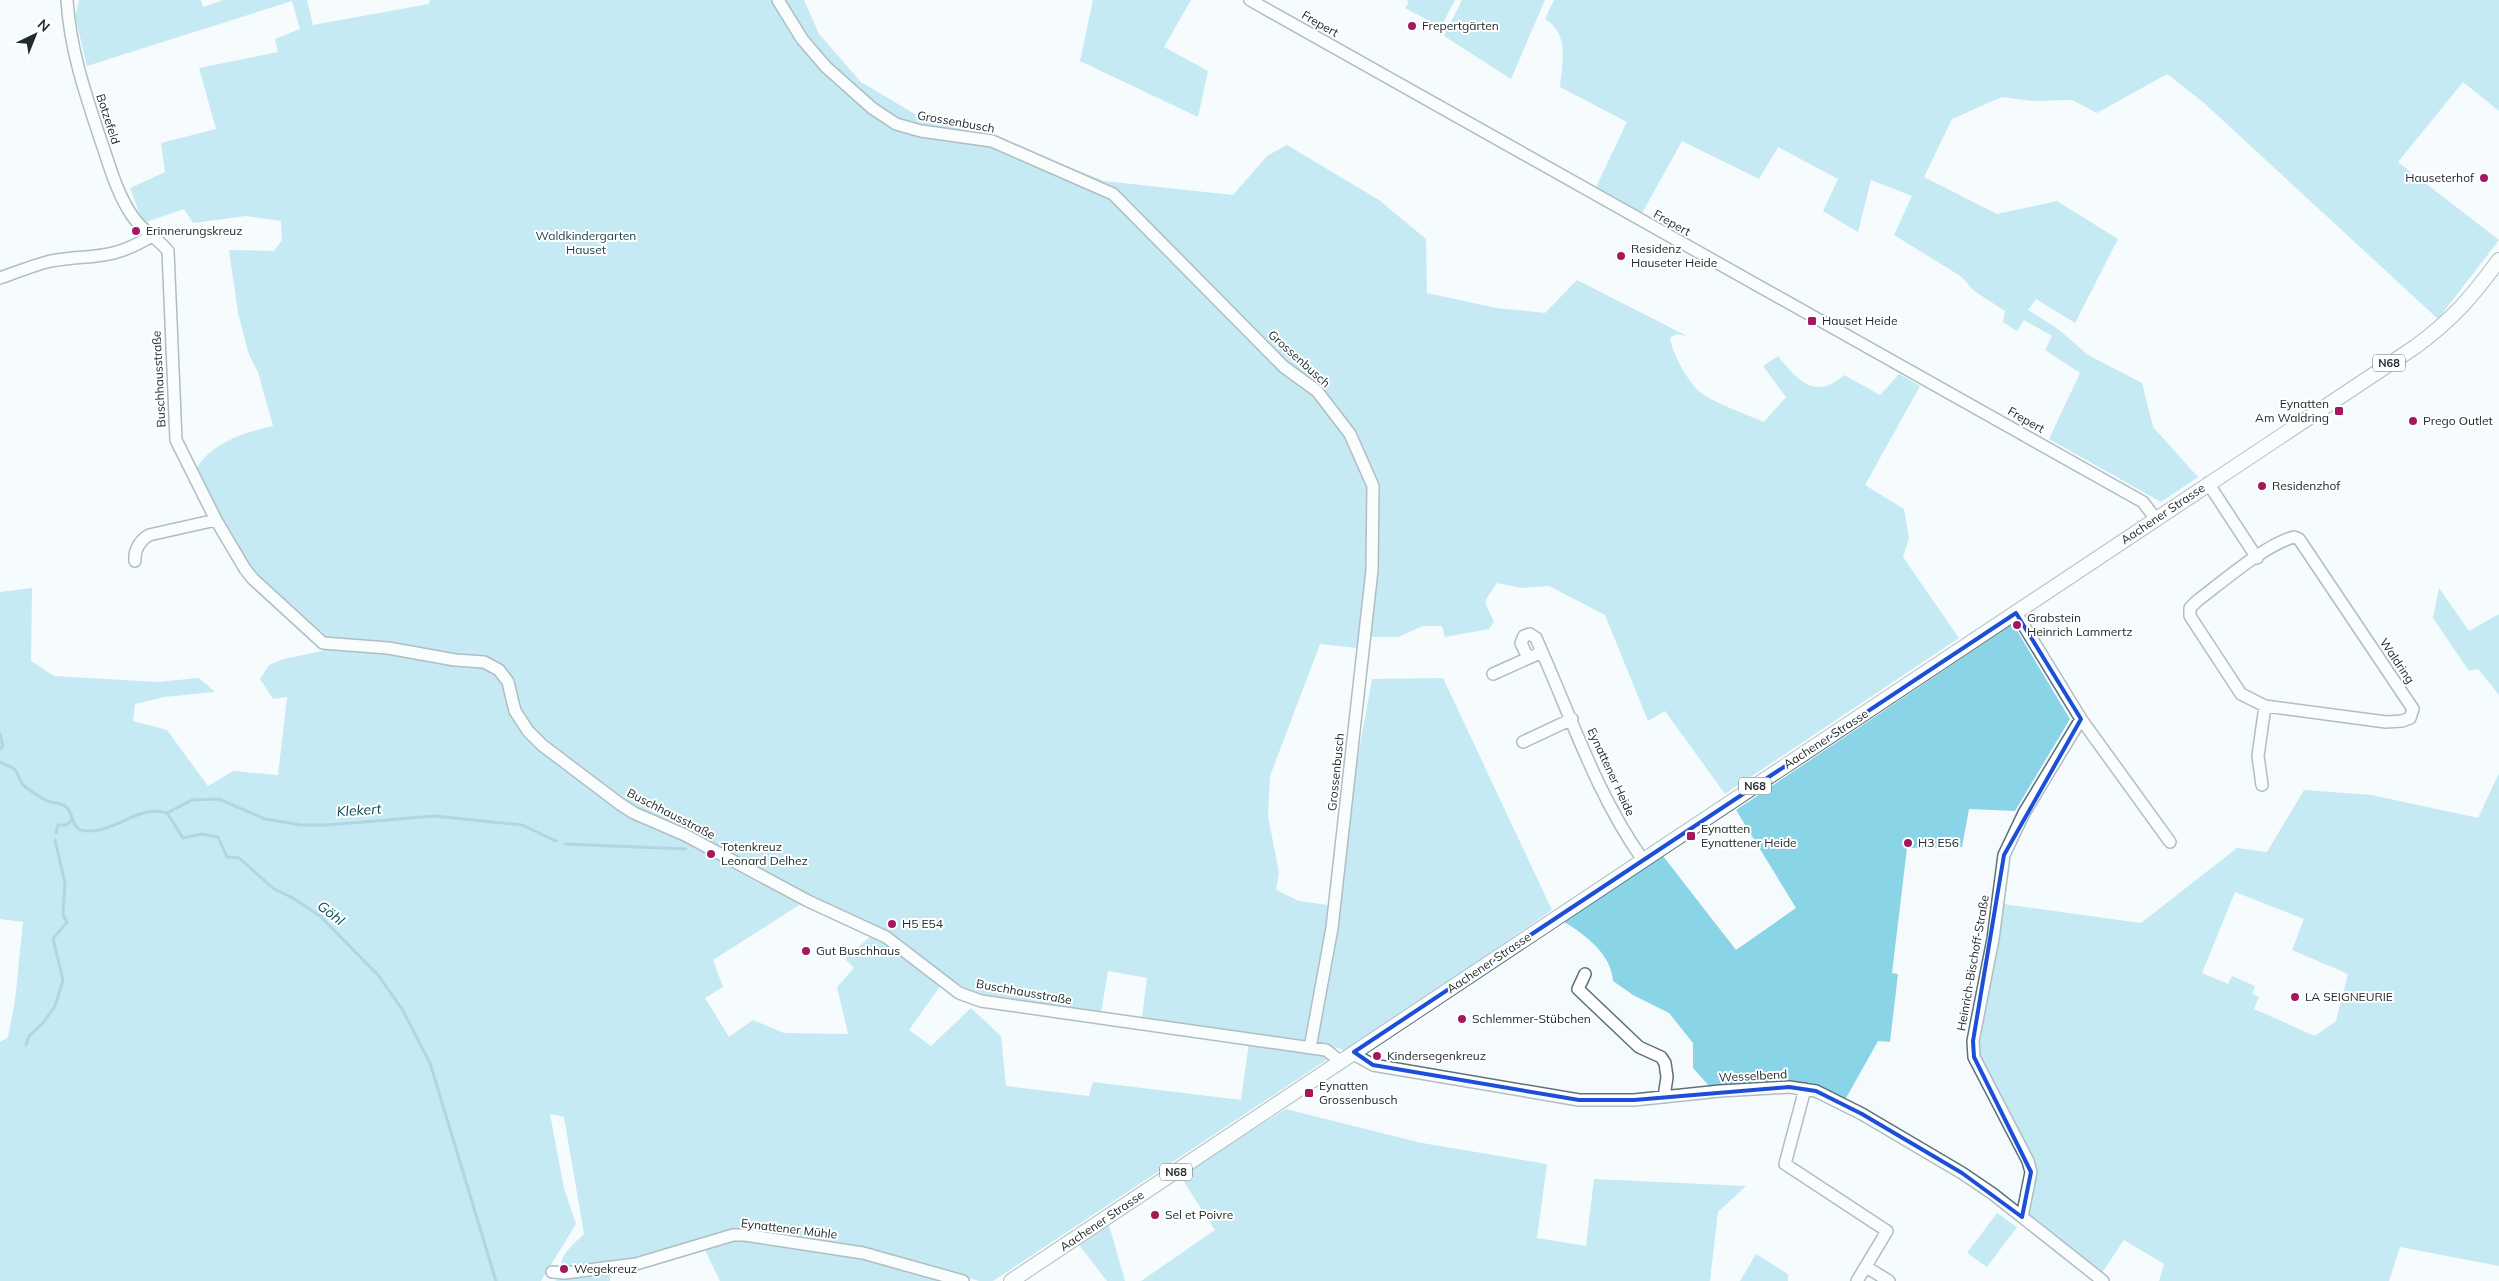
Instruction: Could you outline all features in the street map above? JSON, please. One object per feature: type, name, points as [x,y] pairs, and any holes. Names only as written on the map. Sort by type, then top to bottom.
[{"type":"main road","name":"Aachener Strasse","points":[[1011,1281],[2431,335],[2468,302],[2499,260]]},
{"type":"street","name":"Grossenbusch","points":[[778,0],[802,39],[826,67],[872,108],[896,124],[920,131],[992,141],[1113,194],[1284,367],[1317,391],[1350,434],[1373,486],[1372,570],[1332,928],[1310,1048]]},
{"type":"street","name":"Frepert","points":[[1250,0],[2143,502],[2156,518]]},
{"type":"street","name":"Botzefeld","points":[[68,1],[68,20],[74,56],[110,167],[130,214],[150,237]]},
{"type":"street","name":"Buschhausstraße","points":[[150,237],[160,242],[168,251],[176,440],[236,556],[254,579],[323,643],[388,648],[455,660],[484,662],[499,670],[508,682],[515,711],[528,731],[542,746],[620,804],[634,813],[685,835],[808,901],[886,937],[959,993],[981,1001],[1326,1050],[1340,1061]]},
{"type":"street","points":[[0,278],[52,261],[112,255],[130,249],[150,237]]},
{"type":"street","points":[[2208,483],[2257,558]]},
{"type":"street","points":[[135,561],[141,540],[149,535],[216,520]]},
{"type":"street","name":"Waldring","points":[[2287,539],[2299,539],[2413,709],[2410,718],[2402,721],[2386,722],[2265,706],[2241,694],[2190,616],[2190,608],[2196,601],[2287,539]]},
{"type":"street","points":[[2016,613],[2081,719],[2170,842]]},
{"type":"street","name":"Eynattener Heide","points":[[1528,658],[1521,643],[1524,636],[1530,634],[1536,638],[1597,780],[1621,827],[1643,860]]},
{"type":"street","points":[[1493,674],[1542,652]]},
{"type":"street","points":[[2262,785],[2258,756],[2265,706]]},
{"type":"street","name":"Eynattener Heide","points":[[1522,742],[1572,719]]},
{"type":"street","name":"Heinrich-Bischoff-Straße","points":[[2022,1217],[2032,1172],[1974,1057],[1973,1041],[1993,939],[2004,855],[2024,813],[2081,719]]},
{"type":"street","points":[[1585,974],[1578,989],[1639,1047],[1661,1057],[1665,1063],[1667,1077],[1664,1096]]},
{"type":"street","name":"Wesselbend","points":[[1354,1052],[1357,1056],[1373,1065],[1579,1100],[1634,1100],[1720,1091],[1789,1087],[1832,1097],[1962,1172],[2103,1281]]},
{"type":"street","points":[[1804,1089],[1785,1164],[1887,1231],[1857,1281]]},
{"type":"street","name":"Eynattener Mühle","points":[[552,1272],[565,1273],[636,1264],[733,1235],[745,1235],[863,1253],[963,1281]]},
{"type":"street","points":[[1866,1266],[1889,1281]]},
{"type":"highlighted area","points":[[2016,613],[2081,719],[2004,855],[1973,1041],[1974,1057],[2031,1172],[2022,1217],[1962,1173],[1862,1114],[1816,1091],[1789,1087],[1634,1100],[1579,1100],[1373,1065],[1354,1052]]},
{"type":"green space","name":"Waldkindergarten Hauset","points":[[79,0],[201,0],[203,7],[223,0],[307,0],[313,25],[429,4],[430,0],[804,0],[819,34],[861,82],[920,117],[1000,139],[1104,181],[1233,195],[1267,156],[1287,145],[1379,200],[1426,239],[1427,293],[1496,308],[1545,313],[1577,280],[1687,336],[1677,334],[1670,338],[1677,359],[1695,387],[1713,400],[1764,422],[1786,397],[1763,366],[1778,356],[1792,373],[1816,387],[1834,383],[1844,375],[1880,395],[1899,374],[1920,386],[1865,485],[1904,509],[1909,538],[1903,557],[1959,638],[1725,794],[1665,711],[1648,721],[1605,615],[1549,586],[1522,588],[1497,583],[1486,600],[1486,605],[1494,622],[1489,629],[1445,637],[1442,626],[1423,626],[1398,637],[1371,637],[1357,648],[1320,644],[1270,776],[1268,816],[1279,873],[1276,890],[1299,901],[1328,905],[1312,1037],[1304,1040],[1142,1018],[1147,978],[1108,971],[1101,1013],[974,993],[949,978],[889,934],[744,864],[804,902],[713,960],[723,987],[705,998],[729,1037],[753,1020],[784,1033],[848,1034],[837,987],[854,968],[845,959],[872,935],[888,944],[941,985],[909,1030],[931,1046],[971,1008],[1001,1036],[1006,1086],[1089,1096],[1093,1082],[1241,1100],[1249,1042],[1331,1057],[993,1281],[979,1281],[846,1244],[739,1230],[657,1256],[561,1267],[563,1257],[584,1234],[564,1117],[550,1114],[564,1188],[576,1224],[541,1281],[0,1281],[0,1042],[8,1037],[15,1001],[23,922],[0,919],[0,592],[32,588],[31,661],[54,676],[157,682],[199,678],[215,692],[164,697],[135,704],[133,721],[167,730],[208,786],[233,771],[278,775],[287,697],[273,699],[260,679],[269,665],[284,659],[322,651],[324,634],[259,576],[241,552],[196,469],[220,445],[251,432],[273,426],[258,372],[249,355],[238,313],[229,250],[274,251],[282,240],[281,221],[246,216],[193,223],[184,209],[143,223],[130,188],[165,172],[161,143],[216,129],[199,68],[278,52],[275,39],[300,29],[292,1],[87,66],[75,16]]},
{"type":"green space","points":[[1093,0],[1191,0],[1164,47],[1208,71],[1198,117],[1080,61]]},
{"type":"green space","points":[[1406,0],[1455,0],[1441,27],[1405,8],[1409,2]]},
{"type":"green space","points":[[1462,0],[1545,0],[1511,79],[1444,36]]},
{"type":"green space","points":[[1554,0],[2499,0],[2499,111],[2463,82],[2398,162],[2499,240],[2438,319],[2203,102],[2167,74],[2097,113],[2072,100],[2032,101],[2002,97],[1952,119],[1924,177],[1997,214],[2057,201],[2118,239],[2075,323],[2036,299],[2028,310],[2058,329],[2088,355],[2142,383],[2153,427],[2198,477],[2161,502],[2049,439],[2080,373],[2045,350],[2052,336],[2024,320],[2017,331],[2003,322],[2005,311],[1974,291],[1962,277],[1894,235],[1912,196],[1871,180],[1858,232],[1823,211],[1838,179],[1778,147],[1759,179],[1682,141],[1642,213],[1595,189],[1627,122],[1560,87],[1563,49],[1558,32],[1545,19]]},
{"type":"green space","points":[[2439,588],[2469,631],[2499,614],[2499,695],[2478,669],[2469,671],[2433,618]]},
{"type":"green space","points":[[2013,624],[2070,719],[2015,811],[1969,809],[1962,847],[1907,848],[1892,973],[1898,974],[1890,1042],[1878,1041],[1845,1100],[1813,1083],[1709,1086],[1693,1068],[1693,1043],[1669,1013],[1633,995],[1613,981],[1611,971],[1602,953],[1580,932],[1563,921],[1663,856],[1736,950],[1796,908],[1736,810]]},
{"type":"green space","points":[[1443,678],[1552,910],[1347,1051],[1318,1042],[1331,906],[1372,679]]},
{"type":"green space","points":[[2499,773],[2499,1266],[2400,1247],[2389,1281],[2159,1281],[2164,1264],[2124,1240],[2101,1274],[2019,1208],[2028,1170],[1976,1054],[2003,904],[2141,923],[2237,848],[2267,852],[2304,790],[2372,795],[2478,818]],"holes":[[[2235,892],[2304,919],[2292,950],[2348,974],[2336,1021],[2315,1036],[2254,1009],[2259,997],[2252,994],[2255,986],[2232,976],[2228,984],[2202,973]]]},
{"type":"green space","points":[[1286,1109],[1422,1143],[1547,1164],[1537,1238],[1586,1246],[1594,1179],[1746,1186],[1718,1212],[1710,1281],[1141,1281],[1215,1230],[1180,1176]]},
{"type":"green space","points":[[1997,1213],[2017,1227],[1987,1267],[1967,1253]]},
{"type":"green space","points":[[1109,1225],[1125,1281],[1107,1281],[1079,1245]]},
{"type":"green space","points":[[736,1238],[878,1260],[946,1281],[720,1281],[705,1250]]},
{"type":"green space","points":[[1756,1254],[1788,1274],[1788,1281],[1740,1281]]},
{"type":"green space","points":[[611,1272],[610,1281],[555,1281],[557,1280]]},
{"type":"waterway","name":"Göhl","points":[[0,734],[3,746],[0,749]]},
{"type":"waterway","name":"Göhl","points":[[0,762],[15,770],[23,784],[32,792],[48,801],[66,807],[75,825],[81,830],[107,828],[136,815],[156,811],[167,813],[183,838],[202,834],[218,837],[227,857],[239,858],[274,889],[291,897],[320,916],[378,975],[402,1009],[430,1063],[496,1281]]},
{"type":"waterway","name":"Klekert","points":[[167,813],[192,800],[219,799],[265,819],[301,825],[327,825],[434,816],[522,825],[556,841]]},
{"type":"waterway","points":[[56,833],[58,825],[66,825],[72,820]]},
{"type":"waterway","points":[[26,1045],[29,1036],[43,1023],[55,1006],[63,980],[53,939],[67,922],[63,915],[65,883],[55,840]]},
{"type":"waterway","name":"Klekert","points":[[565,844],[686,849]]},
{"type":"place","name":"Frepertgärten","points":[[1412,26]]},
{"type":"place","name":"Hauseterhof","points":[[2484,178]]},
{"type":"place","name":"Erinnerungskreuz","points":[[136,231]]},
{"type":"place","name":"Residenz Hauseter Heide","points":[[1621,256]]},
{"type":"place","name":"Hauset Heide","points":[[1812,321]]},
{"type":"place","name":"Eynatten Am Waldring","points":[[2339,411]]},
{"type":"place","name":"Prego Outlet","points":[[2413,421]]},
{"type":"place","name":"Residenzhof","points":[[2262,486]]},
{"type":"place","name":"Grabstein Heinrich Lammertz","points":[[2017,625]]},
{"type":"place","name":"Eynatten Eynattener Heide","points":[[1691,836]]},
{"type":"place","name":"H3 E56","points":[[1908,843]]},
{"type":"place","name":"Totenkreuz Leonard Delhez","points":[[711,854]]},
{"type":"place","name":"H5 E54","points":[[892,924]]},
{"type":"place","name":"Gut Buschhaus","points":[[806,951]]},
{"type":"place","name":"LA SEIGNEURIE","points":[[2295,997]]},
{"type":"place","name":"Schlemmer-Stübchen","points":[[1462,1019]]},
{"type":"place","name":"Kindersegenkreuz","points":[[1377,1056]]},
{"type":"place","name":"Eynatten Grossenbusch","points":[[1309,1093]]},
{"type":"place","name":"Sel et Poivre","points":[[1155,1215]]},
{"type":"place","name":"Wegekreuz","points":[[564,1269]]}]
